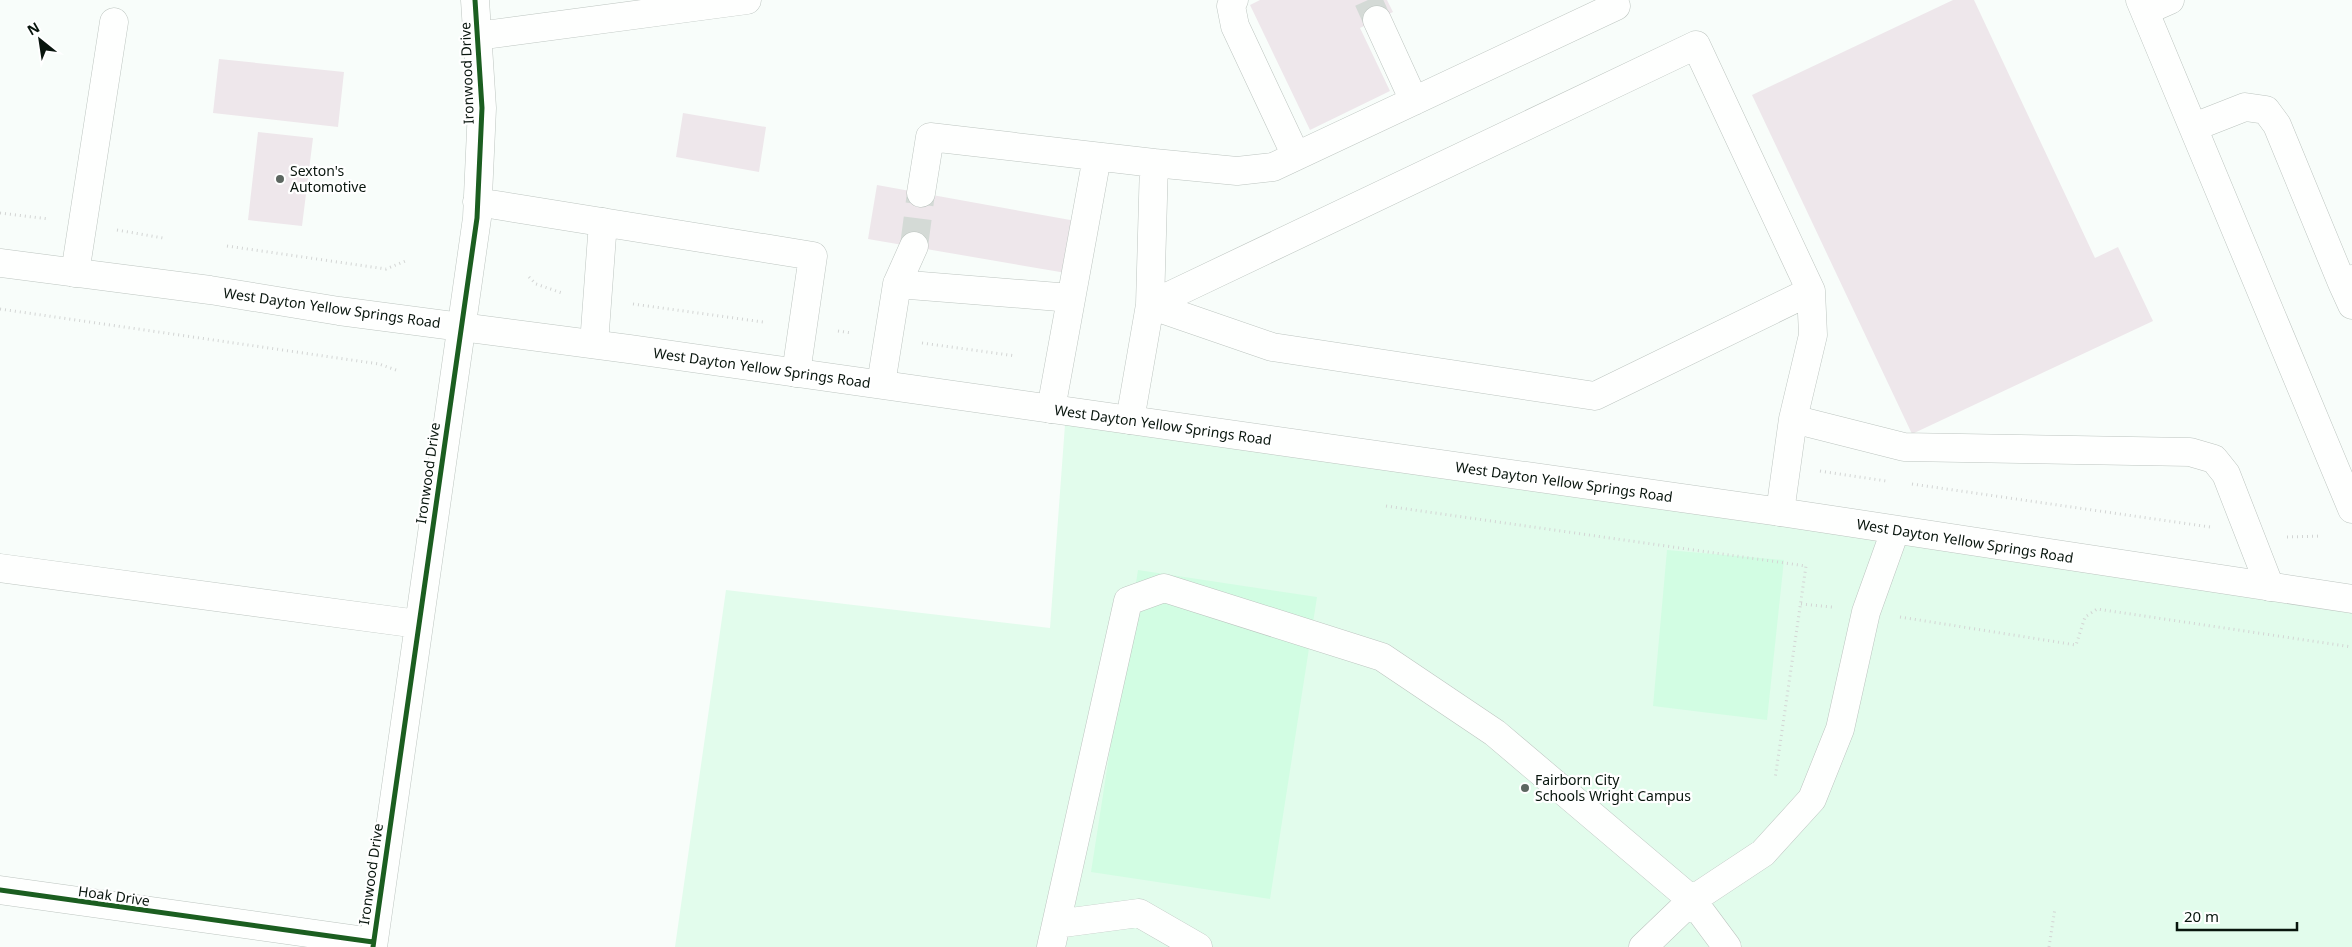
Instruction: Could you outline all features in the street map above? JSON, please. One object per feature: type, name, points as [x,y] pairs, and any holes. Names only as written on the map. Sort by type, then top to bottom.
[{"type":"main road","name":"Ironwood Drive","points":[[373,945],[477,202],[482,108],[475,0]]},
{"type":"main road","points":[[477,36],[747,0]]},
{"type":"main road","points":[[1234,0],[1231,6],[1235,26],[1296,156]]},
{"type":"main road","points":[[2170,0],[2143,6],[2352,509]]},
{"type":"main road","points":[[921,193],[930,137],[1097,157],[1237,170],[1274,166],[1616,6]]},
{"type":"main road","points":[[1377,20],[1414,101]]},
{"type":"main road","points":[[75,273],[114,22]]},
{"type":"main road","points":[[1150,304],[1696,45],[1811,291],[1814,335],[1793,418],[1780,512]]},
{"type":"main road","points":[[2194,127],[2245,107],[2266,110],[2277,125],[2349,289]]},
{"type":"main road","points":[[1051,409],[1097,157]]},
{"type":"main road","points":[[1130,420],[1150,304],[1154,163]]},
{"type":"main road","points":[[477,202],[813,256],[796,373]]},
{"type":"main road","points":[[594,344],[603,222]]},
{"type":"main road","points":[[882,384],[898,284],[914,246]]},
{"type":"main road","name":"West Dayton Yellow Springs Road","points":[[0,263],[882,384],[1780,512],[2352,599]]},
{"type":"main road","points":[[898,284],[1071,298]]},
{"type":"main road","points":[[1150,304],[1272,347],[1595,396],[1811,291]]},
{"type":"main road","points":[[1793,418],[1904,448],[2190,452],[2214,459],[2226,474],[2270,587]]},
{"type":"main road","points":[[1643,947],[1692,900],[1763,853],[1812,799],[1840,729],[1866,612],[1895,531]]},
{"type":"main road","points":[[0,568],[418,624]]},
{"type":"main road","points":[[1198,947],[1139,913],[1054,936],[1128,601],[1164,588],[1382,657],[1494,733],[1692,900],[1728,947]]},
{"type":"main road","name":"Hoak Drive","points":[[0,890],[373,945]]},
{"type":"path","points":[[0,213],[51,220]]},
{"type":"path","points":[[111,230],[163,238]]},
{"type":"path","points":[[228,246],[386,268],[408,260]]},
{"type":"path","points":[[529,277],[536,284],[558,292],[764,322]]},
{"type":"path","points":[[0,309],[379,364],[396,370]]},
{"type":"path","points":[[830,330],[852,333]]},
{"type":"path","points":[[918,343],[1016,356]]},
{"type":"path","points":[[1816,471],[1894,482]]},
{"type":"path","points":[[1904,484],[2218,528]]},
{"type":"path","points":[[1386,506],[1806,566],[1775,779]]},
{"type":"path","points":[[2285,537],[2322,536]]},
{"type":"path","points":[[1801,604],[1866,612],[2076,645],[2085,617],[2097,609],[2352,647]]},
{"type":"path","points":[[2049,947],[2056,908]]},
{"type":"shaded area","name":"Fairborn City Schools Wright Campus","points":[[1066,411],[2352,599],[2352,947],[675,947],[726,590],[1050,628]]},
{"type":"shaded area","points":[[1667,550],[1784,560],[1767,720],[1653,706]]},
{"type":"shaded area","points":[[1138,570],[1317,597],[1270,899],[1091,872]]},
{"type":"building","points":[[1260,0],[1387,0],[1393,12],[1360,28],[1390,91],[1310,130],[1250,5]]},
{"type":"building","points":[[1953,0],[1974,0],[2095,258],[2118,247],[2153,321],[1912,434],[1752,95]]},
{"type":"building","points":[[219,59],[344,72],[338,127],[213,113]]},
{"type":"building","points":[[683,113],[766,127],[759,172],[676,157]]},
{"type":"building","points":[[258,132],[313,138],[302,226],[248,220]]},
{"type":"building","points":[[877,185],[1076,221],[1066,273],[868,239]]},
{"type":"tunnel","points":[[1368,0],[1377,20]]},
{"type":"tunnel","points":[[914,246],[921,193]]},
{"type":"cycle path","points":[[373,947],[477,218],[482,108],[475,0]]},
{"type":"cycle path","points":[[0,890],[373,942]]},
{"type":"place","name":"Sexton's Automotive","points":[[280,179]]},
{"type":"place","name":"Fairborn City Schools Wright Campus","points":[[1525,788]]}]
